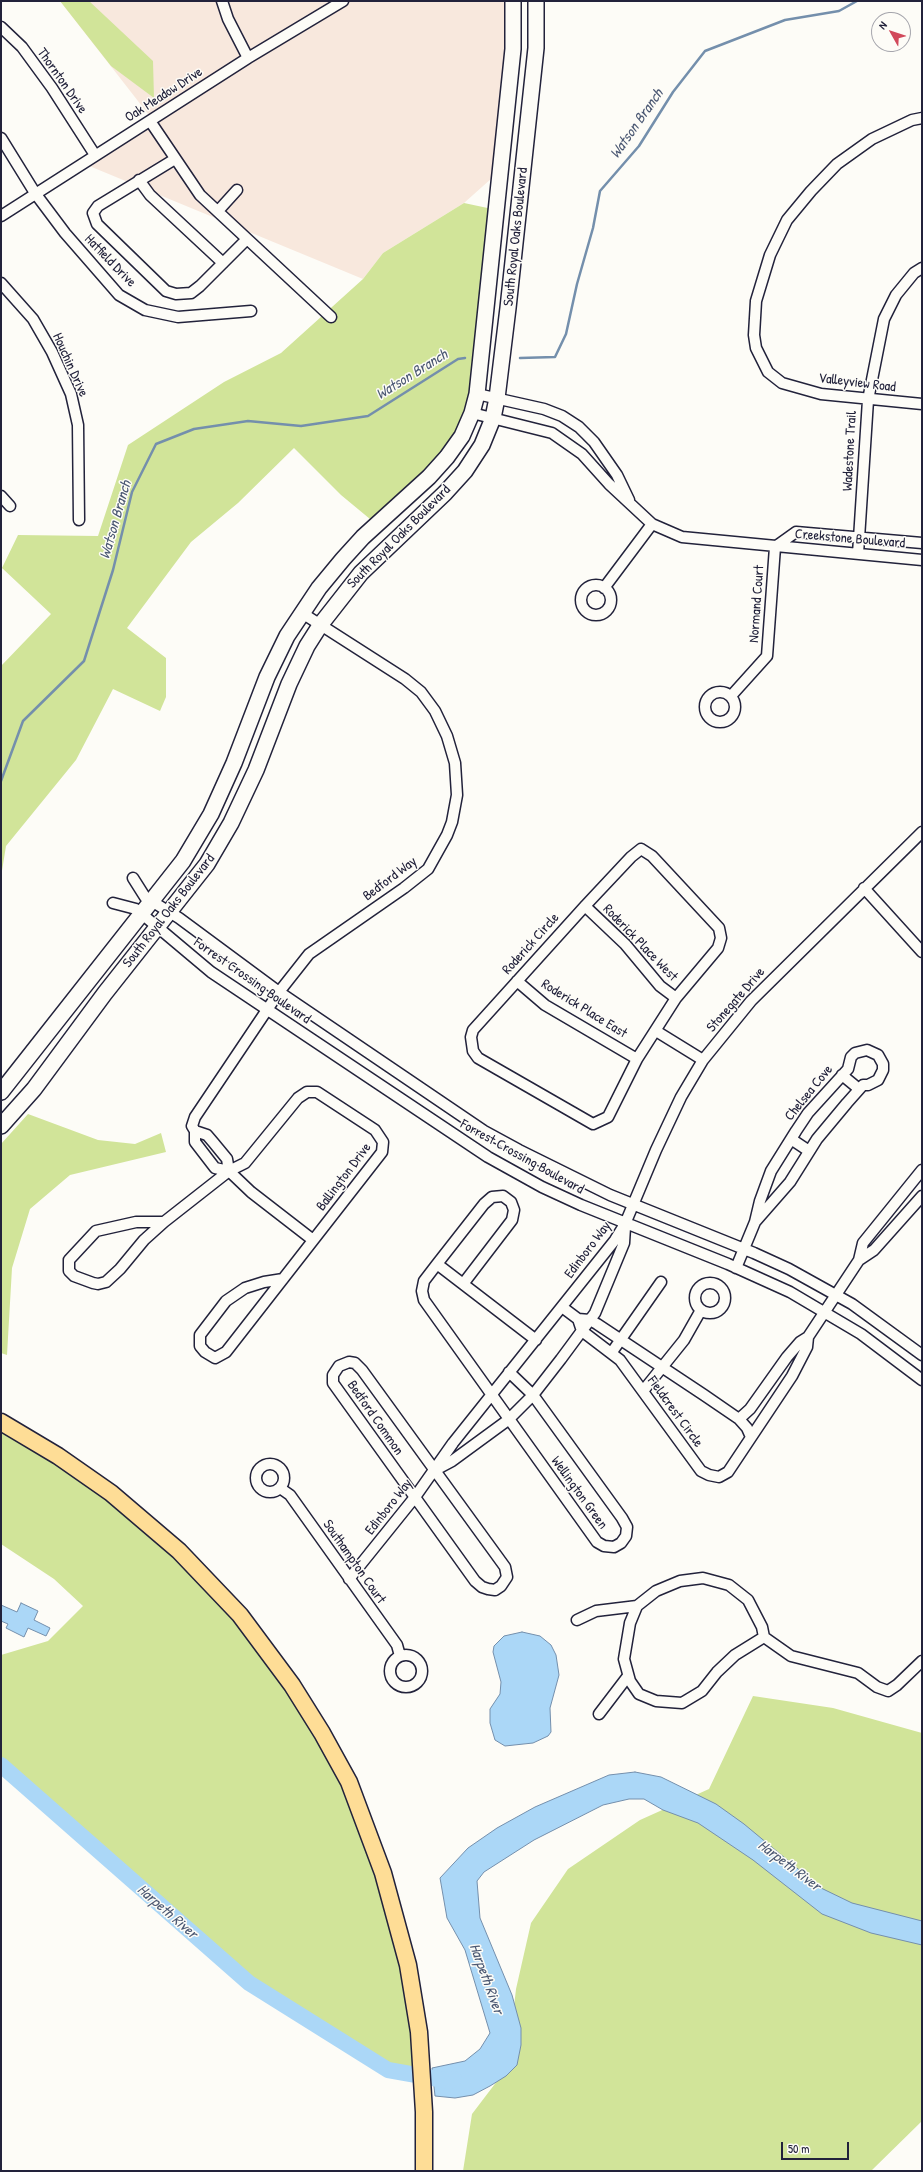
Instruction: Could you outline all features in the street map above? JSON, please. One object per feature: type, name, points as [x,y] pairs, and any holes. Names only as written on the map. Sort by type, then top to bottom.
[{"type":"main road","name":"South Royal Oaks Boulevard","points":[[1,1092],[183,861],[211,814],[234,763],[266,677],[287,636],[302,613],[343,559],[429,477],[447,458],[462,436],[472,413],[477,394],[513,49],[513,1]]},
{"type":"main road","name":"South Royal Oaks Boulevard","points":[[1,1126],[34,1089],[105,993],[207,864],[232,823],[256,770],[288,684],[307,646],[321,624],[361,573],[465,471],[482,445],[493,418],[498,398],[536,48],[536,1]]},
{"type":"main road","points":[[1,1422],[58,1456],[111,1492],[179,1551],[240,1614],[292,1685],[322,1733],[349,1782],[383,1873],[408,1965],[419,2032],[424,2112],[424,2171]]},
{"type":"street","points":[[222,1],[228,19],[248,58]]},
{"type":"street","name":"Oak Meadow Drive","points":[[1,216],[248,58],[343,1]]},
{"type":"street","name":"Thornton Drive","points":[[1,27],[22,47],[52,88],[95,156]]},
{"type":"street","name":"Valleyview Road","points":[[922,118],[912,120],[872,138],[837,164],[811,191],[787,220],[770,255],[756,301],[754,335],[756,348],[768,372],[782,383],[821,394],[868,400],[922,404]]},
{"type":"street","points":[[150,121],[200,195],[331,317]]},
{"type":"street","name":"Hatfield Drive","points":[[1,138],[35,193],[65,233],[119,295],[145,310],[178,317],[251,311]]},
{"type":"street","points":[[175,159],[98,206],[93,213],[97,224],[166,291],[171,293],[191,293],[247,239]]},
{"type":"street","points":[[139,180],[150,195],[223,263]]},
{"type":"street","points":[[218,212],[237,190]]},
{"type":"street","name":"Wadestone Trail","points":[[858,554],[868,400],[884,319],[896,295],[914,273],[922,268]]},
{"type":"street","name":"Houchin Drive","points":[[1,283],[33,319],[52,352],[71,394],[78,425],[79,520]]},
{"type":"street","name":"Creekstone Boulevard","points":[[477,394],[544,409],[562,416],[579,427],[594,442],[617,475],[631,505]]},
{"type":"street","name":"Creekstone Boulevard","points":[[472,413],[552,432],[582,454],[609,484],[652,524],[682,537],[922,560]]},
{"type":"street","points":[[1,496],[10,506]]},
{"type":"street","points":[[604,588],[652,524]]},
{"type":"street","name":"Creekstone Boulevard","points":[[775,546],[796,532],[922,543]]},
{"type":"street","name":"Normand Court","points":[[731,696],[767,656],[775,546]]},
{"type":"street","name":"Bedford Way","points":[[229,1170],[215,1168],[195,1142],[195,1131],[192,1126],[195,1117],[269,1010],[279,992],[310,954],[404,888],[428,869],[444,844],[452,822],[457,795],[455,763],[447,736],[435,711],[421,692],[405,679],[302,613]]},
{"type":"street","name":"Stonegate Drive","points":[[625,1224],[680,1097],[703,1060],[750,1001],[922,832]]},
{"type":"street","name":"Roderick Circle","points":[[641,850],[652,856],[719,928],[721,932],[718,948],[676,998],[637,1059],[608,1117],[593,1124],[478,1058],[472,1044],[473,1030],[517,981],[631,857],[641,850]]},
{"type":"street","name":"Forrest Crossing Boulevard","points":[[133,878],[145,897],[170,912],[279,992],[484,1131],[563,1173],[633,1205],[744,1249],[789,1269],[858,1308],[922,1354]]},
{"type":"street","points":[[864,888],[922,952]]},
{"type":"street","name":"Forrest Crossing Boulevard","points":[[113,903],[136,909],[157,928],[212,972],[354,1069],[488,1157],[542,1187],[625,1224],[736,1268],[790,1292],[861,1334],[921,1377]]},
{"type":"street","name":"Roderick Place West","points":[[585,906],[625,944],[660,986],[676,998]]},
{"type":"street","name":"Roderick Place East","points":[[517,981],[545,1005],[637,1059]]},
{"type":"street","points":[[656,1031],[703,1060]]},
{"type":"street","name":"Chelsea Cove","points":[[736,1268],[755,1222],[760,1201],[771,1172],[808,1113],[848,1069],[851,1057],[855,1053],[867,1050],[878,1054],[883,1064],[881,1075],[873,1083],[862,1085],[809,1151],[790,1182],[755,1222]]},
{"type":"street","points":[[842,1075],[859,1089]]},
{"type":"street","name":"Ballington Drive","points":[[164,1222],[136,1222],[96,1231],[69,1260],[69,1271],[74,1276],[92,1283],[98,1284],[106,1282],[120,1269],[144,1240],[164,1222],[229,1170],[246,1163],[298,1098],[307,1092],[317,1092],[375,1130],[383,1142],[382,1152],[313,1240],[283,1279],[226,1352],[215,1358],[205,1352],[200,1346],[200,1336],[226,1301],[245,1288],[264,1282],[283,1279]]},
{"type":"street","points":[[195,1131],[207,1135],[214,1142],[227,1158],[229,1170],[251,1192],[313,1240]]},
{"type":"street","points":[[791,1139],[809,1151]]},
{"type":"street","points":[[860,1260],[863,1244],[922,1170]]},
{"type":"street","name":"Wellington Green","points":[[463,1284],[512,1220],[514,1210],[511,1202],[503,1196],[492,1197],[484,1204],[424,1281],[422,1291],[424,1300],[492,1393],[508,1420],[597,1542],[604,1546],[614,1547],[621,1543],[626,1536],[627,1527],[622,1518],[533,1395],[509,1372]]},
{"type":"street","points":[[860,1260],[874,1250],[922,1196]]},
{"type":"street","name":"Edinboro Way","points":[[349,1579],[415,1497],[453,1442],[536,1340],[625,1224]]},
{"type":"street","name":"Edinboro Way","points":[[435,1470],[452,1461],[508,1420],[533,1395],[590,1320],[608,1285],[624,1243],[625,1224]]},
{"type":"street","name":"Fieldcrest Circle","points":[[582,1331],[612,1352],[620,1360],[701,1472],[709,1476],[719,1477],[728,1472],[792,1376],[807,1347],[808,1337],[824,1311],[860,1260]]},
{"type":"street","points":[[437,1264],[536,1340]]},
{"type":"street","points":[[612,1352],[660,1282]]},
{"type":"street","points":[[562,1307],[578,1320],[582,1331]]},
{"type":"street","points":[[643,1391],[684,1340],[701,1310]]},
{"type":"street","points":[[578,1320],[590,1320]]},
{"type":"street","name":"Fieldcrest Circle","points":[[590,1320],[663,1367],[739,1419],[747,1428],[751,1437]]},
{"type":"street","name":"Fieldcrest Circle","points":[[739,1419],[750,1409],[787,1357],[800,1342],[808,1337]]},
{"type":"street","name":"Bedford Common","points":[[349,1362],[355,1363],[362,1370],[435,1470],[505,1567],[507,1577],[502,1586],[495,1590],[482,1587],[475,1581],[334,1383],[333,1375],[339,1366],[349,1362]]},
{"type":"street","name":"Southampton Court","points":[[280,1488],[290,1495],[397,1645],[400,1656]]},
{"type":"street","points":[[764,1637],[735,1655],[717,1672],[702,1691],[682,1703],[656,1701],[639,1694],[630,1681],[624,1659],[630,1623],[637,1606],[656,1591],[680,1581],[703,1578],[729,1585],[748,1600],[762,1627],[764,1637],[791,1656],[858,1673],[877,1687],[888,1691],[897,1685],[922,1662]]},
{"type":"street","points":[[577,1620],[596,1611],[637,1606]]},
{"type":"street","points":[[599,1714],[628,1676]]},
{"type":"shaded area","points":[[60,1],[513,1],[501,170],[464,203],[383,253],[363,279],[82,163],[152,119]]},
{"type":"green space","points":[[60,1],[89,1],[153,61],[154,98],[111,66]]},
{"type":"green space","points":[[464,203],[497,210],[487,307],[462,436],[387,516],[370,519],[341,495],[294,448],[238,503],[191,542],[127,628],[166,658],[166,697],[160,711],[113,689],[76,760],[6,846],[1,877],[1,666],[51,614],[2,568],[18,535],[98,536],[128,445],[224,382],[281,353],[363,279],[383,253]]},
{"type":"green space","points":[[28,1114],[98,1140],[135,1144],[161,1133],[166,1152],[70,1175],[30,1209],[12,1268],[7,1355],[1,1353],[1,1144]]},
{"type":"green space","points":[[1,1422],[30,1439],[207,1579],[322,1733],[383,1873],[422,2074],[388,2070],[249,1983],[1,1765],[1,1655],[48,1641],[83,1606],[54,1579],[1,1544]]},
{"type":"green space","points":[[753,1696],[833,1708],[922,1733],[922,2121],[871,2171],[463,2171],[472,2114],[507,2068],[516,1989],[531,1923],[568,1869],[640,1820],[709,1789]]},
{"type":"water","points":[[21,1603],[38,1611],[34,1620],[50,1628],[46,1636],[28,1628],[24,1637],[6,1628],[8,1624],[1,1621],[1,1605],[17,1612]]},
{"type":"water","points":[[522,1632],[540,1636],[551,1645],[556,1655],[559,1675],[550,1708],[551,1732],[548,1736],[533,1743],[505,1746],[495,1740],[490,1723],[490,1709],[500,1694],[501,1682],[493,1652],[494,1646],[504,1636]]},
{"type":"water","points":[[635,1772],[661,1777],[716,1804],[744,1824],[821,1888],[852,1903],[922,1921],[922,1945],[871,1933],[822,1914],[753,1860],[698,1823],[663,1810],[644,1799],[629,1799],[603,1805],[534,1840],[484,1872],[477,1881],[480,1918],[512,1995],[521,2028],[521,2045],[517,2065],[506,2076],[490,2086],[473,2095],[455,2098],[435,2096],[432,2068],[465,2061],[480,2049],[490,2033],[465,1950],[447,1918],[440,1878],[468,1848],[497,1828],[535,1807],[609,1775]]},
{"type":"waterway","name":"Watson Branch","points":[[520,358],[555,357],[566,334],[577,284],[593,228],[600,191],[639,146],[673,92],[705,51],[785,20],[839,11],[857,1]]},
{"type":"waterway","name":"Watson Branch","points":[[1,781],[23,721],[84,661],[113,570],[132,492],[156,444],[194,429],[248,421],[301,426],[368,416],[458,359],[465,358]]},
{"type":"waterway","name":"Harpeth River","points":[[1,1765],[249,1983],[388,2070],[450,2081],[454,2079]]}]
